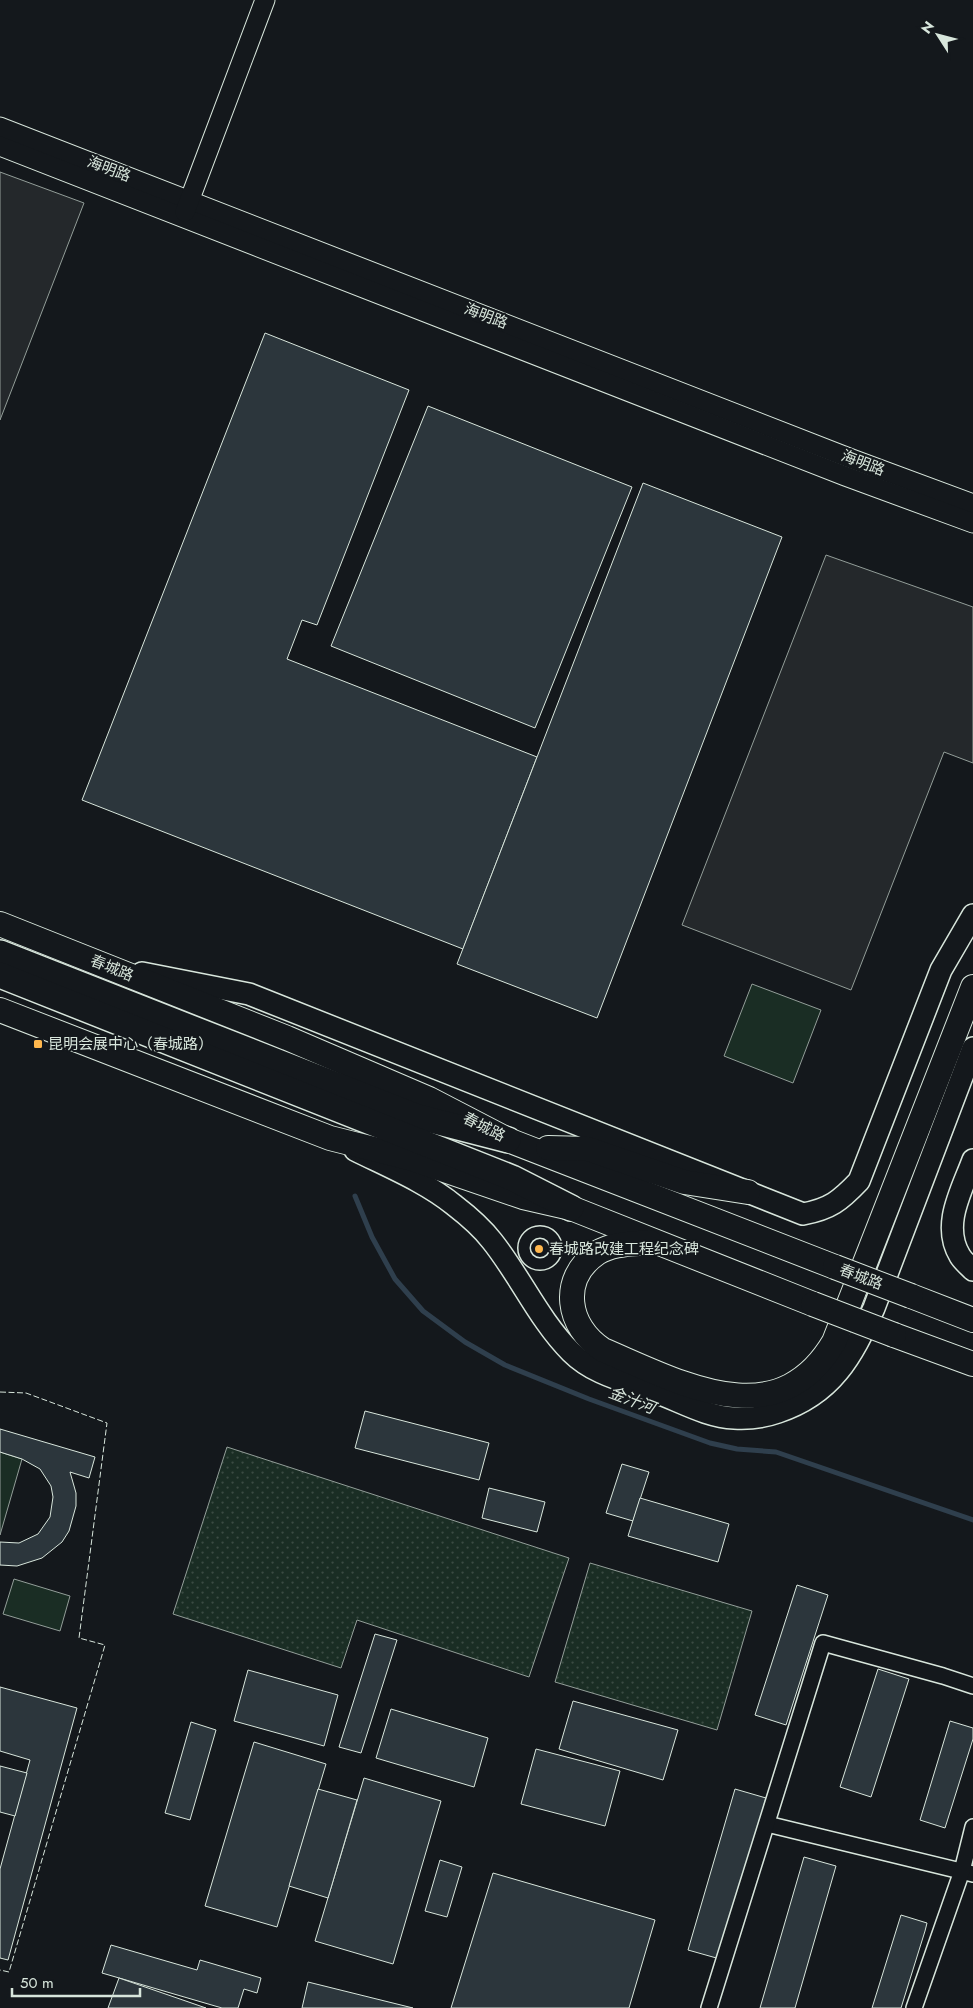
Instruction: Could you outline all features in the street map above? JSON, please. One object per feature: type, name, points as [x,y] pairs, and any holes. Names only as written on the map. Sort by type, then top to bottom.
[{"type":"highway","points":[[0,953],[36,978],[512,1178],[571,1208]]},
{"type":"highway","points":[[0,975],[36,978],[415,1116],[518,1143]]},
{"type":"main road","points":[[111,967],[249,994],[802,1214],[820,1211],[832,1205],[843,1198],[859,1181],[941,970],[973,915]]},
{"type":"main road","name":"春城路","points":[[0,924],[287,1038],[429,1099],[518,1143],[973,1320]]},
{"type":"main road","points":[[654,1242],[618,1245],[607,1248],[597,1254],[582,1270],[576,1280],[572,1302],[577,1324],[591,1343],[602,1350],[690,1386],[737,1396],[779,1392],[810,1374],[823,1360],[834,1342],[973,987]]},
{"type":"main road","points":[[0,1010],[330,1138],[415,1180],[453,1204],[491,1240],[560,1339],[584,1363],[618,1380],[713,1414],[732,1418],[751,1418],[787,1409],[807,1400],[822,1390],[850,1358],[874,1308],[973,1048]]},
{"type":"main road","points":[[330,1138],[408,1158],[523,1197],[571,1208],[813,1304],[973,1364]]},
{"type":"main road","points":[[518,1143],[588,1149],[684,1182],[748,1192]]},
{"type":"main road","points":[[973,1160],[952,1220],[954,1240],[960,1256],[973,1270]]},
{"type":"street","points":[[187,208],[265,0]]},
{"type":"street","name":"海明路","points":[[0,127],[187,208],[827,469],[973,523]]},
{"type":"street","name":"海明路","points":[[0,146],[187,208],[973,504]]},
{"type":"street","points":[[709,2008],[823,1643],[973,1686]]},
{"type":"street","points":[[767,1824],[967,1873]]},
{"type":"street","points":[[914,2008],[967,1873],[973,1827]]},
{"type":"green space","points":[[752,984],[821,1010],[793,1083],[724,1056]]},
{"type":"green space","points":[[227,1447],[569,1558],[529,1677],[357,1620],[341,1668],[173,1614]]},
{"type":"green space","points":[[0,1452],[22,1459],[0,1535]]},
{"type":"green space","points":[[590,1563],[752,1611],[717,1730],[555,1682]]},
{"type":"green space","points":[[14,1579],[70,1596],[60,1631],[3,1614]]},
{"type":"shaded area","points":[[0,172],[84,203],[0,420]]},
{"type":"shaded area","points":[[826,555],[973,607],[973,763],[944,752],[851,990],[682,925]]},
{"type":"building","points":[[265,333],[409,390],[317,625],[302,620],[287,659],[537,757],[463,949],[82,800]]},
{"type":"building","points":[[428,406],[632,487],[535,728],[331,646]]},
{"type":"building","points":[[643,483],[782,537],[597,1018],[457,964]]},
{"type":"building","points":[[365,1411],[489,1443],[479,1480],[355,1448]]},
{"type":"building","points":[[0,1429],[95,1457],[89,1478],[70,1472],[76,1493],[76,1506],[69,1531],[62,1542],[42,1558],[17,1566],[0,1565],[0,1542],[19,1543],[38,1534],[50,1517],[53,1497],[51,1486],[40,1469],[22,1459],[0,1452]]},
{"type":"building","points":[[622,1464],[649,1472],[633,1521],[606,1513]]},
{"type":"building","points":[[489,1488],[545,1502],[537,1532],[482,1518]]},
{"type":"building","points":[[640,1498],[729,1524],[718,1562],[628,1536]]},
{"type":"building","points":[[797,1585],[828,1595],[786,1725],[755,1715]]},
{"type":"building","points":[[375,1634],[397,1640],[361,1753],[339,1747]]},
{"type":"building","points":[[878,1669],[909,1679],[871,1797],[840,1787]]},
{"type":"building","points":[[248,1670],[338,1695],[324,1746],[234,1721]]},
{"type":"building","points":[[0,1687],[77,1708],[8,1960],[0,1958],[0,1869],[30,1760],[0,1751]]},
{"type":"building","points":[[573,1701],[678,1730],[663,1780],[559,1749]]},
{"type":"building","points":[[391,1709],[488,1738],[474,1787],[376,1758]]},
{"type":"building","points":[[950,1721],[973,1728],[973,1739],[945,1828],[920,1820]]},
{"type":"building","points":[[191,1722],[216,1730],[190,1820],[165,1813]]},
{"type":"building","points":[[254,1742],[326,1764],[277,1927],[205,1906]]},
{"type":"building","points":[[536,1749],[620,1771],[605,1826],[521,1804]]},
{"type":"building","points":[[0,1766],[27,1773],[15,1816],[0,1812]]},
{"type":"building","points":[[364,1778],[441,1801],[393,1964],[315,1941]]},
{"type":"building","points":[[318,1789],[357,1800],[328,1898],[289,1886]]},
{"type":"building","points":[[735,1789],[766,1798],[720,1959],[688,1950]]},
{"type":"building","points":[[804,1857],[836,1866],[795,2008],[760,2008]]},
{"type":"building","points":[[440,1860],[462,1867],[447,1917],[425,1911]]},
{"type":"building","points":[[493,1873],[655,1920],[629,2008],[451,2008]]},
{"type":"building","points":[[901,1915],[927,1923],[901,2008],[872,2008]]},
{"type":"building","points":[[111,1945],[197,1970],[200,1960],[261,1978],[257,1993],[244,1989],[238,2008],[222,2008],[102,1973]]},
{"type":"building","points":[[119,1978],[206,2008],[108,2008]]},
{"type":"building","points":[[308,1982],[413,2008],[302,2008]]},
{"type":"waterway","name":"金汁河","points":[[355,1196],[372,1237],[395,1279],[423,1311],[465,1342],[505,1365],[589,1399],[710,1443],[737,1449],[776,1452],[973,1520]]},
{"type":"fence","points":[[0,1392],[26,1393],[107,1423],[79,1638],[105,1645],[9,1972],[0,1970]]},
{"type":"place","name":"昆明会展中心（春城路）","points":[[38,1044]]},
{"type":"place","name":"春城路改建工程纪念碑","points":[[539,1249]]}]
